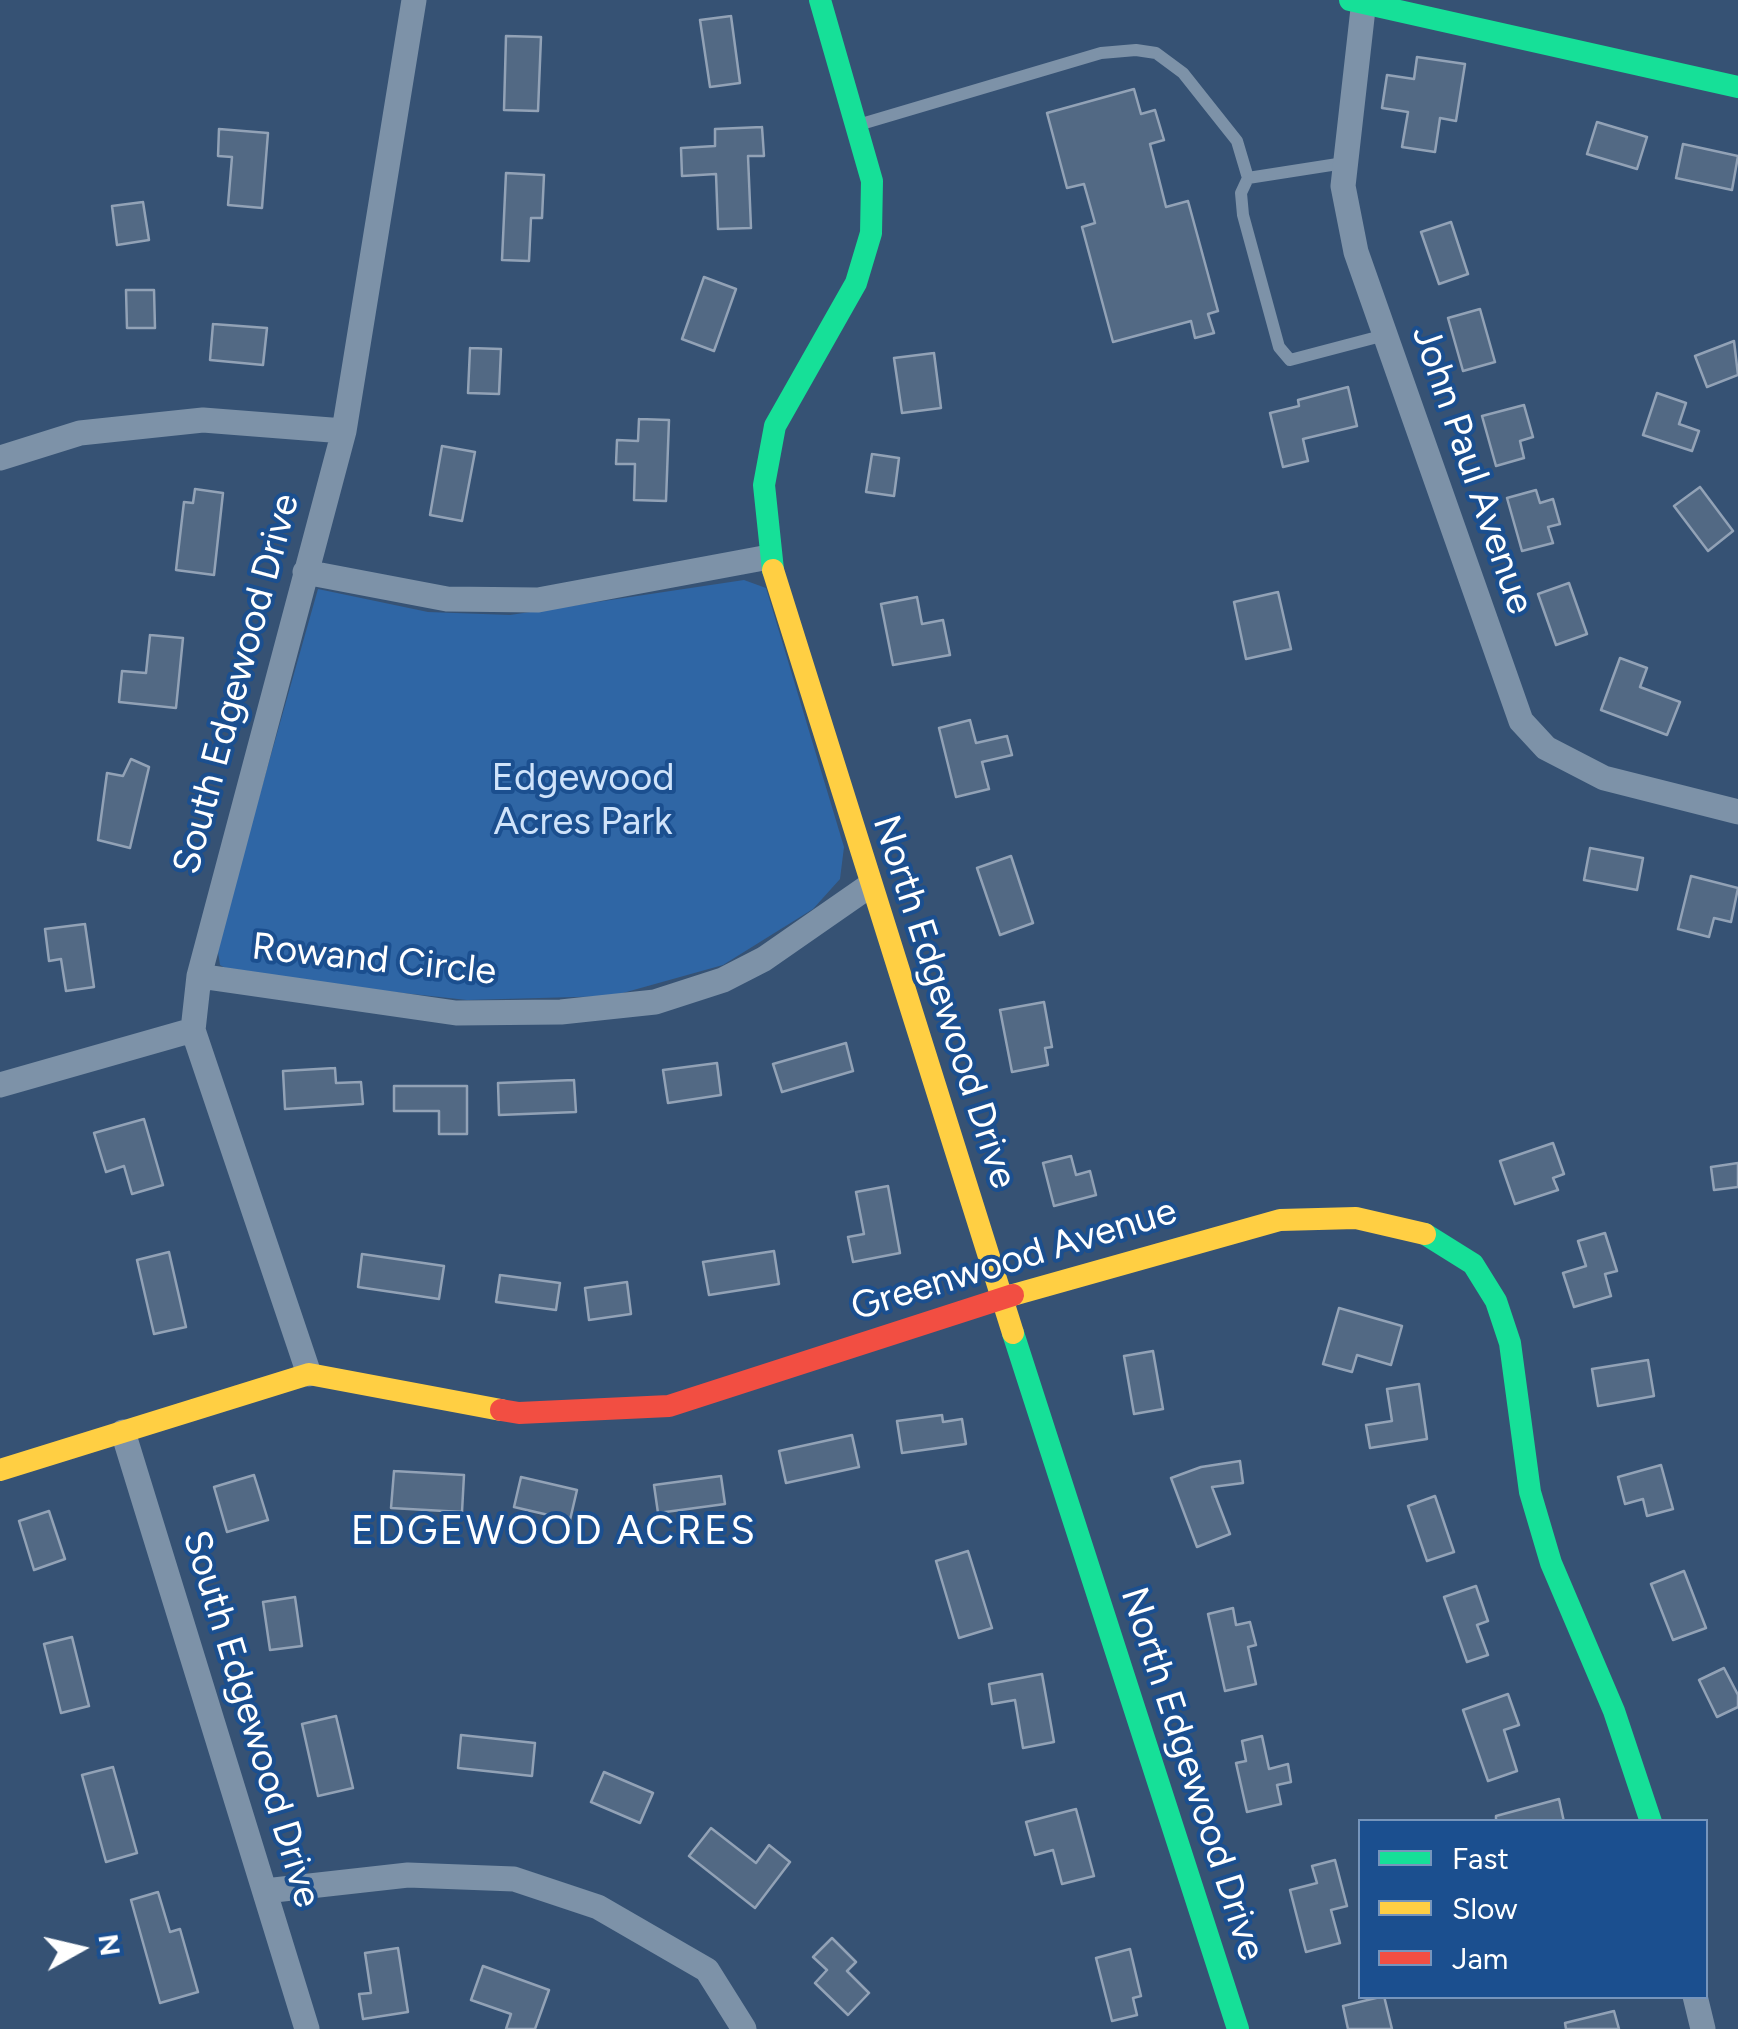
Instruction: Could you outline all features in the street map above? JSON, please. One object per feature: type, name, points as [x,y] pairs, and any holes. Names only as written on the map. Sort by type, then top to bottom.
[{"type":"street","name":"South Edgewood Drive","points":[[309,1374],[193,1030],[198,976],[344,431],[414,0]]},
{"type":"street","name":"North Edgewood Drive","points":[[820,0],[872,181],[871,233],[856,283],[775,426],[764,485],[768,557],[869,886],[1238,2029]]},
{"type":"street","points":[[1359,2],[1738,87]]},
{"type":"street","name":"John Paul Avenue","points":[[1359,2],[1343,186],[1356,252],[1521,721],[1546,748],[1604,778],[1738,812]]},
{"type":"street","points":[[0,458],[80,434],[203,420],[344,431]]},
{"type":"street","points":[[306,572],[447,599],[538,600],[768,557]]},
{"type":"street","name":"Rowand Circle","points":[[198,976],[456,1014],[561,1012],[655,1002],[723,980],[764,959],[869,886]]},
{"type":"street","points":[[0,1085],[193,1030]]},
{"type":"street","name":"Greenwood Avenue","points":[[0,1470],[309,1374],[519,1413],[668,1406],[1003,1298],[1280,1220],[1356,1218],[1411,1228],[1474,1264],[1496,1301],[1510,1343],[1530,1492],[1551,1563],[1614,1711],[1650,1819]]},
{"type":"street","name":"South Edgewood Drive","points":[[122,1432],[307,2029]]},
{"type":"street","points":[[266,1891],[408,1874],[514,1879],[598,1906],[707,1970],[744,2029]]},
{"type":"street","points":[[1697,1999],[1702,2029]]},
{"type":"lane","points":[[856,126],[1101,53],[1156,53],[1184,73],[1236,141],[1248,178],[1242,193],[1244,215],[1280,347],[1290,360],[1385,335]]},
{"type":"lane","points":[[1248,178],[1344,162]]},
{"type":"green space","name":"Edgewood Acres Park","points":[[744,580],[766,588],[844,847],[840,879],[813,909],[723,965],[612,996],[467,1000],[238,975],[220,965],[217,945],[318,589],[428,612],[510,615]]},
{"type":"building","points":[[731,16],[740,83],[710,87],[700,20]]},
{"type":"building","points":[[506,36],[541,37],[538,111],[504,110]]},
{"type":"building","points":[[1417,57],[1465,64],[1456,121],[1440,118],[1435,152],[1402,147],[1408,112],[1382,108],[1387,75],[1414,79]]},
{"type":"building","points":[[1134,89],[1141,114],[1155,110],[1164,140],[1150,144],[1166,207],[1188,201],[1218,311],[1208,314],[1214,333],[1195,338],[1191,321],[1113,342],[1082,227],[1095,223],[1084,184],[1067,188],[1047,113]]},
{"type":"building","points":[[1597,122],[1647,137],[1637,169],[1587,154]]},
{"type":"building","points":[[762,127],[764,156],[748,156],[751,228],[718,229],[716,174],[682,176],[681,148],[715,146],[715,129]]},
{"type":"building","points":[[219,129],[268,133],[262,208],[228,205],[232,157],[218,156]]},
{"type":"building","points":[[1683,144],[1738,156],[1732,190],[1676,178]]},
{"type":"building","points":[[506,173],[544,175],[542,218],[531,218],[529,261],[502,260]]},
{"type":"building","points":[[143,202],[149,240],[117,245],[112,206]]},
{"type":"building","points":[[1451,222],[1468,274],[1439,284],[1421,232]]},
{"type":"building","points":[[704,277],[736,289],[714,351],[682,339]]},
{"type":"building","points":[[126,290],[154,290],[155,328],[127,328]]},
{"type":"building","points":[[1480,309],[1495,362],[1463,371],[1448,318]]},
{"type":"building","points":[[213,324],[267,328],[263,365],[210,360]]},
{"type":"building","points":[[1734,341],[1738,375],[1707,387],[1695,356]]},
{"type":"building","points":[[470,348],[501,349],[499,394],[468,393]]},
{"type":"building","points":[[934,353],[941,408],[902,413],[894,358]]},
{"type":"building","points":[[1348,387],[1357,426],[1303,439],[1308,461],[1283,467],[1270,413],[1299,406],[1298,400]]},
{"type":"building","points":[[1657,393],[1686,403],[1679,424],[1699,431],[1692,451],[1643,435]]},
{"type":"building","points":[[1524,405],[1533,437],[1520,441],[1524,458],[1496,466],[1482,416]]},
{"type":"building","points":[[639,419],[669,420],[666,501],[634,500],[635,464],[616,464],[617,440],[638,441]]},
{"type":"building","points":[[442,446],[475,452],[462,521],[430,515]]},
{"type":"building","points":[[872,454],[899,458],[894,496],[866,492]]},
{"type":"building","points":[[1700,487],[1733,531],[1708,551],[1674,506]]},
{"type":"building","points":[[195,489],[223,493],[214,575],[176,570],[184,502],[193,503]]},
{"type":"building","points":[[1536,490],[1540,503],[1553,499],[1560,524],[1548,527],[1553,543],[1522,551],[1507,498]]},
{"type":"building","points":[[1569,583],[1587,634],[1556,645],[1538,594]]},
{"type":"building","points":[[1278,592],[1291,649],[1246,659],[1234,602]]},
{"type":"building","points":[[917,597],[922,624],[943,620],[950,655],[893,665],[881,604]]},
{"type":"building","points":[[150,635],[183,638],[176,708],[119,702],[122,671],[146,673]]},
{"type":"building","points":[[1620,658],[1647,668],[1640,687],[1680,702],[1667,735],[1601,710]]},
{"type":"building","points":[[970,720],[976,743],[1007,736],[1012,755],[982,762],[989,789],[956,797],[939,728]]},
{"type":"building","points":[[131,759],[149,767],[130,848],[98,840],[107,773],[123,776]]},
{"type":"building","points":[[1590,848],[1643,858],[1637,890],[1584,880]]},
{"type":"building","points":[[1011,856],[1033,923],[1000,935],[977,868]]},
{"type":"building","points":[[1691,876],[1738,888],[1731,922],[1714,918],[1709,937],[1678,929]]},
{"type":"building","points":[[85,924],[94,987],[66,991],[61,959],[49,961],[45,929]]},
{"type":"building","points":[[1044,1002],[1052,1047],[1045,1048],[1048,1065],[1012,1072],[1000,1010]]},
{"type":"building","points":[[846,1043],[853,1071],[782,1092],[773,1064]]},
{"type":"building","points":[[717,1063],[721,1095],[668,1103],[663,1070]]},
{"type":"building","points":[[335,1068],[336,1083],[361,1082],[363,1104],[285,1109],[283,1071]]},
{"type":"building","points":[[574,1080],[576,1112],[499,1115],[498,1083]]},
{"type":"building","points":[[394,1086],[467,1086],[467,1134],[439,1134],[439,1111],[394,1111]]},
{"type":"building","points":[[144,1119],[163,1185],[132,1194],[124,1166],[106,1172],[94,1133]]},
{"type":"building","points":[[1553,1143],[1564,1174],[1553,1178],[1558,1190],[1515,1204],[1500,1161]]},
{"type":"building","points":[[1071,1156],[1076,1175],[1090,1171],[1096,1195],[1054,1206],[1043,1163]]},
{"type":"building","points":[[1738,1163],[1738,1187],[1714,1190],[1711,1167]]},
{"type":"building","points":[[888,1186],[900,1253],[853,1262],[848,1237],[864,1234],[856,1192]]},
{"type":"building","points":[[1605,1233],[1617,1271],[1605,1274],[1611,1296],[1574,1307],[1563,1273],[1586,1266],[1578,1241]]},
{"type":"building","points":[[774,1251],[779,1284],[709,1295],[703,1262]]},
{"type":"building","points":[[169,1252],[186,1327],[154,1334],[137,1260]]},
{"type":"building","points":[[362,1254],[444,1266],[439,1299],[358,1287]]},
{"type":"building","points":[[500,1275],[560,1283],[556,1310],[496,1302]]},
{"type":"building","points":[[627,1282],[631,1314],[589,1320],[585,1288]]},
{"type":"building","points":[[1339,1308],[1402,1326],[1391,1365],[1357,1355],[1352,1372],[1323,1364]]},
{"type":"building","points":[[1153,1351],[1163,1409],[1134,1414],[1124,1356]]},
{"type":"building","points":[[1648,1360],[1654,1396],[1598,1406],[1592,1369]]},
{"type":"building","points":[[1419,1384],[1427,1439],[1370,1448],[1366,1425],[1392,1421],[1387,1389]]},
{"type":"building","points":[[942,1415],[943,1422],[962,1419],[966,1444],[902,1453],[897,1421]]},
{"type":"building","points":[[852,1435],[859,1467],[786,1483],[779,1451]]},
{"type":"building","points":[[1240,1461],[1243,1483],[1212,1487],[1230,1534],[1197,1547],[1171,1478],[1201,1467]]},
{"type":"building","points":[[1661,1465],[1673,1509],[1647,1516],[1643,1499],[1625,1504],[1618,1477]]},
{"type":"building","points":[[394,1471],[464,1475],[462,1512],[391,1508]]},
{"type":"building","points":[[254,1475],[268,1520],[227,1532],[214,1487]]},
{"type":"building","points":[[721,1476],[725,1504],[658,1513],[654,1485]]},
{"type":"building","points":[[521,1477],[577,1490],[570,1520],[514,1507]]},
{"type":"building","points":[[1435,1496],[1454,1552],[1427,1561],[1408,1506]]},
{"type":"building","points":[[49,1511],[65,1559],[34,1570],[19,1521]]},
{"type":"building","points":[[968,1551],[992,1628],[959,1638],[936,1561]]},
{"type":"building","points":[[1684,1571],[1706,1628],[1673,1640],[1651,1584]]},
{"type":"building","points":[[1476,1586],[1488,1621],[1477,1625],[1488,1655],[1467,1662],[1444,1597]]},
{"type":"building","points":[[295,1597],[302,1646],[270,1650],[263,1602]]},
{"type":"building","points":[[1233,1608],[1236,1625],[1250,1622],[1256,1645],[1248,1647],[1256,1684],[1225,1691],[1208,1614]]},
{"type":"building","points":[[72,1637],[89,1706],[61,1713],[44,1644]]},
{"type":"building","points":[[1724,1668],[1738,1695],[1738,1707],[1717,1717],[1699,1680]]},
{"type":"building","points":[[1042,1674],[1054,1742],[1023,1748],[1015,1700],[992,1704],[989,1684]]},
{"type":"building","points":[[1508,1694],[1519,1725],[1504,1730],[1517,1771],[1488,1781],[1463,1710]]},
{"type":"building","points":[[336,1716],[353,1788],[318,1796],[302,1724]]},
{"type":"building","points":[[461,1735],[535,1743],[532,1776],[458,1768]]},
{"type":"building","points":[[1262,1736],[1269,1769],[1288,1764],[1291,1782],[1277,1785],[1281,1804],[1247,1812],[1236,1763],[1246,1761],[1242,1741]]},
{"type":"building","points":[[113,1767],[137,1853],[106,1862],[82,1775]]},
{"type":"building","points":[[604,1772],[653,1793],[640,1823],[591,1802]]},
{"type":"building","points":[[1559,1799],[1563,1819],[1496,1819]]},
{"type":"building","points":[[1076,1809],[1094,1876],[1062,1884],[1053,1850],[1035,1855],[1026,1822]]},
{"type":"building","points":[[711,1828],[756,1863],[769,1845],[790,1862],[755,1908],[689,1856]]},
{"type":"building","points":[[1335,1860],[1347,1906],[1331,1910],[1340,1943],[1306,1952],[1290,1890],[1317,1883],[1312,1866]]},
{"type":"building","points":[[158,1892],[170,1932],[180,1929],[198,1992],[160,2003],[131,1900]]},
{"type":"building","points":[[832,1938],[856,1962],[847,1971],[869,1993],[848,2015],[815,1983],[827,1970],[813,1957]]},
{"type":"building","points":[[398,1948],[408,2012],[363,2019],[359,1994],[371,1993],[365,1953]]},
{"type":"building","points":[[1130,1949],[1141,1996],[1133,1998],[1137,2015],[1112,2021],[1096,1958]]},
{"type":"building","points":[[483,1966],[549,1990],[535,2029],[506,2029],[511,2014],[471,2000]]},
{"type":"building","points":[[1385,1999],[1392,2029],[1348,2029],[1343,2006]]},
{"type":"building","points":[[1614,2011],[1619,2029],[1566,2029],[1565,2023]]},
{"type":"traffic: fast","points":[[773,570],[764,485],[775,426],[856,283],[871,233],[872,181],[820,0]]},
{"type":"traffic: fast","points":[[1350,0],[1738,87]]},
{"type":"traffic: fast","points":[[1425,1234],[1473,1264],[1496,1301],[1510,1343],[1530,1492],[1551,1563],[1614,1711],[1650,1819]]},
{"type":"traffic: fast","points":[[1013,1333],[1238,2029]]},
{"type":"traffic: slow","points":[[773,570],[1013,1333]]},
{"type":"traffic: slow","points":[[1013,1295],[1280,1220],[1356,1218],[1425,1234]]},
{"type":"traffic: slow","points":[[0,1470],[309,1374],[501,1410]]},
{"type":"traffic: jam","points":[[501,1410],[519,1413],[669,1406],[1013,1295]]},
{"type":"district","name":"EDGEWOOD ACRES","points":[[554,1532]]}]
